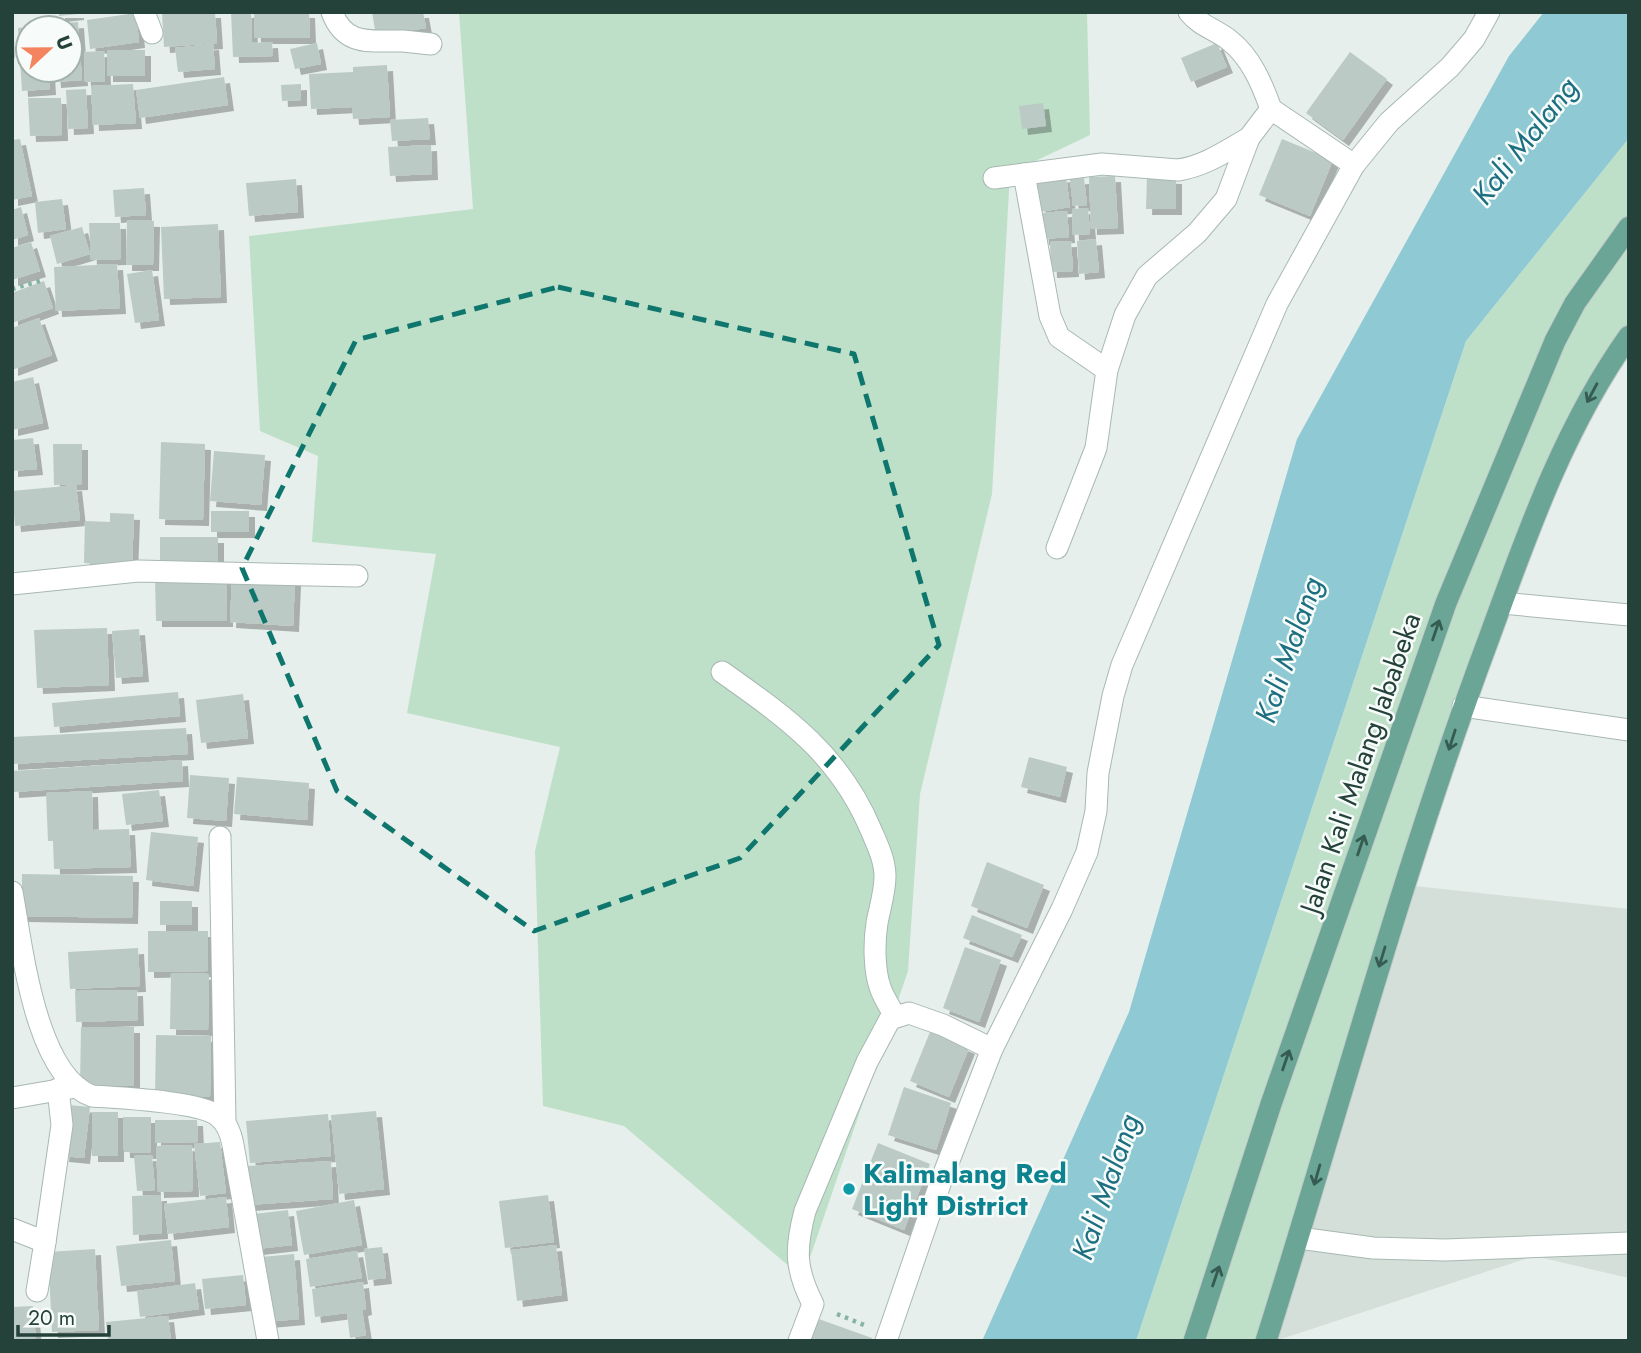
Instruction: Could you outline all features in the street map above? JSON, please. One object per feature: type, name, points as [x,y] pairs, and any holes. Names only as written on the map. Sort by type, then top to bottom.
[{"type":"main road","name":"Jalan Kali Malang Jababeka","points":[[1194,1341],[1271,1104],[1446,603],[1555,341],[1575,303],[1629,227]]},
{"type":"main road","points":[[1266,1341],[1383,953],[1463,706],[1558,462],[1595,387],[1629,336]]},
{"type":"street","points":[[144,12],[152,33]]},
{"type":"street","points":[[332,12],[343,30],[359,40],[369,43],[402,41],[431,44]]},
{"type":"street","points":[[1189,12],[1198,23],[1231,41],[1244,56],[1261,80],[1271,109],[1354,165]]},
{"type":"street","points":[[887,1338],[941,1181],[992,1049],[1062,909],[1087,852],[1096,811],[1098,773],[1113,696],[1122,666],[1277,304],[1354,165],[1389,122],[1450,67],[1474,39],[1489,12]]},
{"type":"street","points":[[1057,548],[1097,443],[1107,370],[1125,315],[1143,281],[1197,233],[1218,210],[1233,183],[1249,138],[1271,109]]},
{"type":"street","points":[[995,178],[1102,164],[1189,169],[1249,138]]},
{"type":"street","points":[[1024,174],[1055,331],[1107,370]]},
{"type":"street","points":[[12,584],[138,571],[357,576]]},
{"type":"street","points":[[1502,603],[1629,615]]},
{"type":"street","points":[[722,672],[787,718],[835,769],[860,807],[879,849],[885,873],[876,933],[877,976],[882,994],[895,1016]]},
{"type":"street","points":[[1463,706],[1629,730]]},
{"type":"street","points":[[220,837],[225,1123],[233,1145],[268,1341]]},
{"type":"street","points":[[12,892],[37,1016],[67,1088],[37,1291]]},
{"type":"street","points":[[799,1341],[813,1304],[801,1281],[798,1264],[799,1234],[867,1062],[887,1023],[895,1016],[909,1013],[943,1025],[992,1049]]},
{"type":"street","points":[[12,1098],[67,1088],[92,1096],[188,1106],[215,1114],[225,1123]]},
{"type":"street","points":[[12,1229],[46,1242]]},
{"type":"street","points":[[1298,1238],[1373,1248],[1421,1249],[1629,1243]]},
{"type":"path","points":[[12,289],[40,281]]},
{"type":"path","points":[[813,1304],[887,1338]]},
{"type":"highlighted area","points":[[558,287],[854,354],[939,645],[740,858],[534,931],[337,791],[242,568],[356,340]]},
{"type":"shaded area","points":[[1405,885],[1629,909],[1629,1278],[1534,1256],[1275,1341]]},
{"type":"green space","points":[[459,12],[1087,12],[1090,135],[1010,173],[992,494],[920,794],[908,971],[803,1278],[624,1126],[543,1106],[535,851],[560,747],[407,713],[436,554],[312,542],[318,456],[260,431],[249,236],[473,209]]},
{"type":"green space","points":[[1629,138],[1629,336],[1595,387],[1496,617],[1267,1341],[1136,1341],[1466,341]]},
{"type":"water","name":"Kali Malang","points":[[1544,12],[1629,12],[1629,138],[1466,341],[1136,1341],[982,1341],[1129,1012],[1297,439],[1509,56]]},
{"type":"building","points":[[59,12],[78,12],[78,14]]},
{"type":"building","points":[[162,12],[215,12],[217,43],[164,47]]},
{"type":"building","points":[[231,12],[251,12],[252,43],[272,42],[273,56],[233,57]]},
{"type":"building","points":[[254,12],[309,12],[310,38],[255,38]]},
{"type":"building","points":[[372,12],[423,12],[426,28],[376,36]]},
{"type":"building","points":[[136,13],[139,42],[90,49],[87,20]]},
{"type":"building","points":[[12,37],[14,37],[14,58]]},
{"type":"building","points":[[317,43],[321,64],[295,69],[290,49]]},
{"type":"building","points":[[1217,43],[1227,67],[1191,82],[1181,58]]},
{"type":"building","points":[[213,44],[215,69],[178,72],[175,48]]},
{"type":"building","points":[[107,50],[145,50],[145,76],[107,76]]},
{"type":"building","points":[[104,51],[105,82],[85,82],[84,52]]},
{"type":"building","points":[[1350,52],[1387,79],[1343,140],[1306,113]]},
{"type":"building","points":[[387,65],[390,117],[353,119],[352,107],[311,109],[309,74],[353,72],[353,67]]},
{"type":"building","points":[[224,77],[228,105],[140,118],[136,90]]},
{"type":"building","points":[[22,84],[50,84],[50,89],[22,91]]},
{"type":"building","points":[[133,84],[136,123],[93,125],[91,86]]},
{"type":"building","points":[[301,84],[301,100],[282,101],[281,85]]},
{"type":"building","points":[[86,89],[88,128],[68,129],[66,90]]},
{"type":"building","points":[[28,98],[61,98],[62,135],[30,136]]},
{"type":"building","points":[[1043,103],[1046,126],[1022,129],[1019,106]]},
{"type":"building","points":[[428,118],[430,139],[392,141],[390,120]]},
{"type":"building","points":[[20,139],[32,196],[12,200],[12,140]]},
{"type":"building","points":[[1282,139],[1333,160],[1310,216],[1259,195]]},
{"type":"building","points":[[431,145],[432,174],[390,176],[388,147]]},
{"type":"building","points":[[1066,176],[1070,207],[1040,212],[1036,180]]},
{"type":"building","points":[[1115,176],[1118,228],[1091,229],[1089,177]]},
{"type":"building","points":[[1147,177],[1176,178],[1176,209],[1146,209]]},
{"type":"building","points":[[1084,178],[1087,205],[1073,206],[1070,179]]},
{"type":"building","points":[[296,179],[298,212],[249,216],[246,183]]},
{"type":"building","points":[[144,188],[146,215],[115,217],[113,190]]},
{"type":"building","points":[[62,199],[66,229],[38,233],[35,202]]},
{"type":"building","points":[[21,207],[28,235],[12,240],[12,210]]},
{"type":"building","points":[[1088,208],[1090,234],[1073,235],[1072,209]]},
{"type":"building","points":[[1067,211],[1069,237],[1043,239],[1041,213]]},
{"type":"building","points":[[127,220],[154,221],[153,265],[126,265]]},
{"type":"building","points":[[89,223],[120,223],[121,259],[91,260]]},
{"type":"building","points":[[218,224],[221,297],[164,299],[161,227]]},
{"type":"building","points":[[82,227],[90,254],[57,264],[50,236]]},
{"type":"building","points":[[1096,239],[1099,272],[1079,274],[1077,241]]},
{"type":"building","points":[[1071,241],[1073,271],[1051,272],[1050,242]]},
{"type":"building","points":[[31,242],[40,271],[12,280],[12,248]]},
{"type":"building","points":[[117,264],[120,308],[56,311],[54,267]]},
{"type":"building","points":[[152,270],[159,320],[135,323],[127,274]]},
{"type":"building","points":[[44,281],[53,308],[12,323],[12,293]]},
{"type":"building","points":[[39,318],[52,355],[12,370],[12,328]]},
{"type":"building","points":[[33,377],[43,423],[12,430],[12,382]]},
{"type":"building","points":[[33,438],[37,469],[12,471],[12,440]]},
{"type":"building","points":[[161,442],[205,444],[203,520],[159,519]]},
{"type":"building","points":[[53,444],[82,444],[82,484],[54,485]]},
{"type":"building","points":[[214,451],[265,455],[261,505],[210,501]]},
{"type":"building","points":[[76,485],[80,520],[15,526],[12,491]]},
{"type":"building","points":[[211,511],[249,511],[249,532],[211,532]]},
{"type":"building","points":[[110,513],[134,514],[132,567],[84,563],[85,521],[110,522]]},
{"type":"building","points":[[160,537],[218,537],[218,567],[160,567]]},
{"type":"building","points":[[155,576],[227,576],[227,621],[156,621]]},
{"type":"building","points":[[232,577],[295,580],[293,626],[230,622]]},
{"type":"building","points":[[107,628],[109,685],[37,688],[34,630]]},
{"type":"building","points":[[139,629],[143,676],[116,678],[112,631]]},
{"type":"building","points":[[178,692],[180,716],[54,727],[52,703]]},
{"type":"building","points":[[243,694],[248,738],[201,743],[196,700]]},
{"type":"building","points":[[186,728],[188,754],[12,764],[12,737]]},
{"type":"building","points":[[1029,757],[1067,767],[1060,797],[1021,787]]},
{"type":"building","points":[[182,760],[183,781],[13,792],[12,771]]},
{"type":"building","points":[[190,775],[229,778],[226,821],[187,818]]},
{"type":"building","points":[[237,777],[309,783],[307,820],[234,814]]},
{"type":"building","points":[[159,790],[163,821],[126,825],[122,794]]},
{"type":"building","points":[[92,791],[93,830],[129,829],[131,867],[54,869],[53,841],[48,841],[46,793]]},
{"type":"building","points":[[151,832],[198,837],[193,886],[146,880]]},
{"type":"building","points":[[987,862],[1044,885],[1027,928],[971,906]]},
{"type":"building","points":[[22,874],[133,876],[132,918],[22,916]]},
{"type":"building","points":[[160,901],[192,901],[192,925],[160,925]]},
{"type":"building","points":[[972,915],[1022,935],[1012,957],[963,938]]},
{"type":"building","points":[[148,931],[208,931],[208,971],[148,972]]},
{"type":"building","points":[[965,947],[1001,960],[979,1022],[943,1008]]},
{"type":"building","points":[[138,948],[140,986],[70,989],[68,952]]},
{"type":"building","points":[[171,973],[209,974],[208,1030],[170,1029]]},
{"type":"building","points":[[137,990],[138,1020],[76,1022],[75,991]]},
{"type":"building","points":[[81,1027],[134,1027],[134,1086],[80,1086]]},
{"type":"building","points":[[930,1032],[969,1048],[949,1097],[910,1081]]},
{"type":"building","points":[[156,1035],[211,1036],[210,1097],[155,1097]]},
{"type":"building","points":[[904,1087],[951,1103],[936,1150],[888,1135]]},
{"type":"building","points":[[68,1105],[90,1107],[84,1158],[63,1156]]},
{"type":"building","points":[[376,1111],[384,1189],[339,1194],[331,1115]]},
{"type":"building","points":[[92,1112],[118,1112],[118,1156],[92,1156]]},
{"type":"building","points":[[328,1114],[331,1156],[250,1163],[246,1121]]},
{"type":"building","points":[[123,1117],[151,1117],[151,1153],[124,1152]]},
{"type":"building","points":[[155,1120],[197,1120],[198,1142],[155,1143]]},
{"type":"building","points":[[220,1142],[226,1193],[200,1196],[194,1144]]},
{"type":"building","points":[[878,1143],[930,1164],[904,1230],[852,1209]]},
{"type":"building","points":[[192,1145],[193,1191],[158,1192],[156,1146]]},
{"type":"building","points":[[152,1155],[155,1190],[137,1191],[134,1156]]},
{"type":"building","points":[[331,1161],[333,1199],[248,1205],[246,1166]]},
{"type":"building","points":[[161,1195],[162,1233],[133,1235],[132,1196]]},
{"type":"building","points":[[548,1195],[554,1242],[505,1248],[499,1201]]},
{"type":"building","points":[[226,1197],[229,1227],[168,1234],[164,1204]]},
{"type":"building","points":[[354,1200],[362,1245],[304,1255],[296,1211]]},
{"type":"building","points":[[288,1210],[292,1245],[257,1249],[254,1214]]},
{"type":"building","points":[[171,1240],[175,1281],[121,1286],[116,1246]]},
{"type":"building","points":[[556,1245],[562,1295],[517,1301],[511,1250]]},
{"type":"building","points":[[382,1247],[386,1278],[368,1280],[364,1249]]},
{"type":"building","points":[[95,1249],[99,1330],[52,1332],[48,1252]]},
{"type":"building","points":[[357,1251],[362,1278],[310,1287],[306,1259]]},
{"type":"building","points":[[294,1254],[299,1319],[266,1322],[261,1257]]},
{"type":"building","points":[[243,1275],[246,1305],[205,1309],[202,1279]]},
{"type":"building","points":[[363,1282],[366,1309],[362,1310],[366,1335],[350,1338],[347,1313],[315,1317],[312,1289]]},
{"type":"building","points":[[195,1283],[199,1309],[140,1317],[137,1291]]},
{"type":"building","points":[[33,1306],[36,1341],[12,1341],[12,1307]]},
{"type":"building","points":[[168,1316],[171,1341],[108,1341],[106,1322]]},
{"type":"building","points":[[813,1317],[872,1338],[871,1341],[805,1341]]},
{"type":"place","name":"Kalimalang Red Light District","points":[[849,1189]]}]
